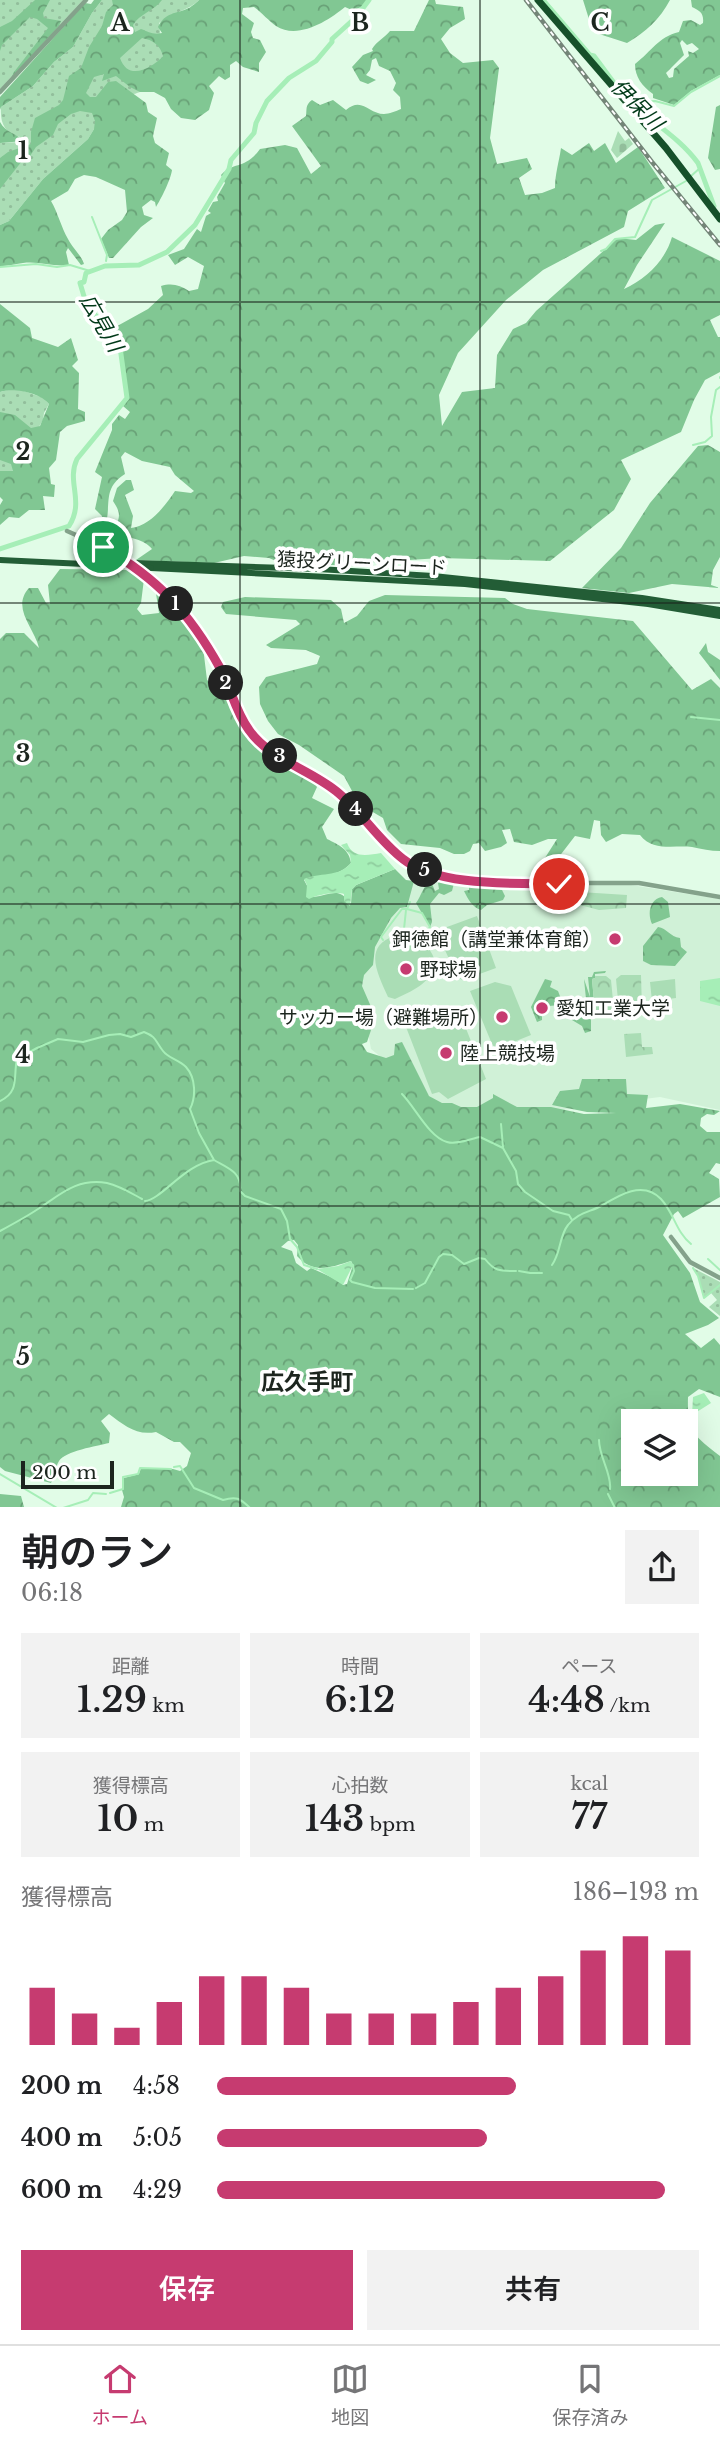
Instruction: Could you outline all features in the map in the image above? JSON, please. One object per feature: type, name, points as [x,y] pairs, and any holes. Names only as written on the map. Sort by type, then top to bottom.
[{"type":"highway","points":[[538,0],[666,148],[720,219]]},
{"type":"main road","name":"猿投グリーンロード","points":[[1,558],[318,569],[433,576],[642,598],[720,610]]},
{"type":"main road","name":"猿投グリーンロード","points":[[1,558],[477,585],[635,602],[720,616]]},
{"type":"street","points":[[0,92],[86,0]]},
{"type":"street","points":[[67,531],[125,560],[156,582],[210,652],[221,671],[238,714],[252,734],[272,751],[336,791],[404,860],[434,873],[469,881],[639,883],[720,897]]},
{"type":"street","points":[[671,1237],[690,1262],[720,1278]]},
{"type":"shaded area","name":"愛知工業大学","points":[[416,872],[478,885],[631,885],[720,899],[720,1110],[660,1097],[544,1112],[447,1110],[371,1049],[356,966]]},
{"type":"green space","points":[[0,0],[83,0],[0,89]]},
{"type":"green space","points":[[35,0],[50,0],[43,13],[44,18],[61,21],[11,78],[48,28],[30,17],[2,45],[0,51],[0,27],[12,21]]},
{"type":"green space","points":[[94,0],[102,0],[73,47],[54,62],[33,86],[0,110],[0,97],[85,3],[91,4]]},
{"type":"green space","points":[[102,0],[199,0],[159,23],[163,56],[154,66],[140,72],[140,92],[134,94],[94,129],[88,139],[43,179],[9,221],[0,225],[0,143],[20,142],[20,137],[10,133],[4,126],[1,107],[33,86],[54,62],[73,47]]},
{"type":"green space","points":[[112,0],[162,0],[133,25],[135,32],[141,29],[156,34],[162,33],[158,27],[164,19],[189,8],[199,0],[367,0],[354,11],[345,7],[321,23],[294,31],[276,26],[254,7],[243,8],[242,14],[254,23],[251,32],[253,38],[260,40],[266,52],[259,63],[259,72],[243,67],[236,61],[230,65],[230,77],[225,80],[219,76],[209,86],[214,93],[209,110],[195,120],[181,118],[171,109],[165,98],[154,92],[140,92],[116,76],[102,81],[104,74],[94,77],[86,93],[90,97],[96,97],[108,82],[116,81],[146,103],[148,112],[157,118],[153,136],[155,143],[169,153],[166,165],[172,170],[156,207],[151,200],[142,207],[144,215],[153,218],[141,227],[113,258],[109,258],[101,239],[127,212],[125,190],[96,177],[84,175],[75,179],[68,191],[51,201],[70,242],[84,264],[81,265],[68,248],[66,252],[69,265],[29,263],[0,266],[0,225],[9,221],[43,179],[88,139],[94,129],[92,113],[80,111],[58,124],[53,135],[36,147],[28,159],[22,161],[0,189],[0,158],[8,152],[31,144],[35,118],[63,100],[69,76],[81,68],[106,12],[113,5]],"holes":[[[142,38],[158,46],[163,56],[153,65],[134,71],[124,65],[120,58]]]},
{"type":"green space","points":[[429,0],[435,0],[436,4],[463,7],[465,19],[450,28],[441,39],[450,53],[463,63],[493,60],[499,68],[490,138],[497,164],[527,158],[532,169],[519,178],[525,195],[555,188],[561,148],[572,155],[589,143],[594,151],[605,143],[616,163],[638,147],[665,188],[628,211],[624,227],[543,270],[506,300],[458,353],[439,395],[442,426],[462,392],[495,388],[497,355],[513,329],[526,323],[618,238],[636,240],[655,225],[665,223],[624,289],[654,268],[665,254],[672,237],[720,261],[720,315],[710,320],[720,337],[720,372],[705,380],[681,432],[621,460],[631,479],[614,510],[550,561],[440,558],[333,565],[283,564],[269,558],[244,556],[214,563],[136,560],[152,549],[140,541],[115,532],[119,513],[113,501],[117,488],[126,480],[131,480],[134,490],[125,495],[133,516],[131,528],[151,519],[175,491],[194,491],[175,475],[170,467],[142,461],[125,452],[121,457],[125,474],[113,485],[106,524],[101,523],[102,516],[95,509],[102,477],[95,472],[112,424],[119,415],[125,419],[130,412],[123,406],[128,399],[128,393],[121,347],[110,330],[148,309],[163,295],[161,286],[176,285],[189,291],[198,289],[204,266],[188,257],[175,265],[168,255],[184,249],[197,229],[201,232],[206,216],[211,213],[208,211],[213,202],[218,201],[217,197],[225,183],[221,175],[226,171],[249,160],[260,149],[285,145],[297,148],[311,174],[321,166],[292,126],[306,116],[307,105],[312,100],[320,105],[333,100],[346,110],[361,105],[384,114],[401,109],[400,97],[393,90],[396,83],[390,71],[379,66],[376,58],[372,60],[366,75],[376,80],[368,84],[360,81],[352,67],[363,55],[373,51],[374,46],[390,31],[414,31]]},
{"type":"green space","points":[[583,0],[670,0],[652,24],[627,43],[593,32]]},
{"type":"green space","points":[[691,0],[720,0],[720,75],[691,91],[674,105],[653,98],[653,94],[638,77],[635,64],[660,41],[679,32],[683,21],[691,20],[700,25],[703,23],[701,13],[692,7]],"holes":[[[682,40],[687,45],[692,43],[699,49],[693,53],[688,51],[689,56],[674,69],[673,77],[669,78],[666,73],[684,55],[680,43]]]},
{"type":"green space","points":[[720,105],[720,169],[715,170],[708,158],[716,107]]},
{"type":"green space","points":[[0,122],[5,128],[24,141],[0,143]]},
{"type":"green space","points":[[618,131],[625,141],[629,138],[633,144],[617,158],[611,150]]},
{"type":"green space","points":[[0,304],[30,328],[32,338],[58,347],[71,338],[78,360],[72,366],[79,373],[78,409],[85,412],[85,421],[67,426],[60,432],[56,460],[49,468],[51,484],[55,485],[54,497],[43,496],[45,510],[29,510],[19,518],[9,517],[0,525],[0,505],[3,500],[0,497],[0,471],[13,471],[11,464],[0,460],[0,412],[15,415],[31,428],[40,426],[49,404],[26,392],[0,392]]},
{"type":"green space","points":[[15,388],[44,398],[49,404],[43,420],[12,472],[0,471],[0,392]]},
{"type":"green space","points":[[708,445],[720,452],[720,557],[713,570],[711,585],[720,588],[672,584],[629,593],[582,588],[621,548],[650,503],[698,446]]},
{"type":"green space","points":[[60,569],[134,570],[144,579],[141,603],[137,609],[142,615],[159,613],[155,587],[180,614],[203,647],[207,680],[210,682],[219,678],[248,735],[262,749],[312,780],[317,787],[312,798],[334,809],[322,827],[327,839],[346,851],[351,863],[336,873],[304,880],[313,897],[338,893],[351,904],[352,889],[356,885],[395,869],[406,880],[414,881],[407,907],[400,908],[391,918],[375,947],[373,965],[364,975],[362,986],[372,1009],[369,1010],[371,1030],[367,1042],[362,1044],[367,1052],[386,1058],[394,1055],[395,1044],[402,1042],[429,1096],[442,1103],[461,1107],[477,1107],[493,1098],[493,1094],[517,1107],[551,1107],[584,1114],[616,1113],[587,1112],[552,1105],[560,1091],[579,1089],[582,1079],[626,1079],[627,1094],[648,1095],[646,1108],[680,1104],[720,1111],[701,1118],[700,1126],[707,1132],[720,1132],[720,1164],[716,1163],[709,1173],[719,1179],[720,1197],[683,1218],[678,1211],[663,1235],[690,1273],[700,1302],[719,1318],[685,1334],[701,1348],[714,1338],[720,1345],[720,1397],[699,1389],[688,1397],[688,1409],[621,1409],[621,1486],[698,1486],[698,1437],[720,1456],[720,1507],[121,1507],[124,1478],[139,1474],[141,1468],[180,1471],[187,1466],[191,1453],[180,1442],[174,1442],[156,1432],[136,1431],[109,1414],[101,1421],[110,1433],[109,1443],[62,1457],[51,1483],[5,1471],[0,1467],[0,639],[6,633],[24,633],[39,648],[25,618],[22,603],[24,595],[29,588],[38,588],[46,603],[50,604],[48,585]],"holes":[[[294,1240],[298,1245],[297,1256],[316,1268],[351,1261],[353,1265],[347,1284],[343,1285],[340,1281],[311,1268],[307,1271],[296,1263],[292,1251],[281,1247]]]},
{"type":"green space","points":[[385,595],[505,598],[527,609],[633,621],[692,690],[711,679],[720,688],[720,851],[657,846],[640,835],[622,834],[606,842],[601,835],[600,821],[594,820],[590,839],[575,836],[555,862],[543,861],[557,839],[548,839],[532,845],[514,842],[510,829],[502,830],[507,843],[501,847],[485,851],[479,843],[473,844],[470,851],[464,854],[454,854],[440,848],[401,844],[387,830],[383,818],[359,804],[344,776],[278,734],[260,704],[259,687],[266,677],[317,664],[320,656],[306,650],[271,648],[266,645],[300,624],[296,620],[226,614],[221,607],[223,602],[245,597],[331,600],[341,609],[344,623],[357,616],[369,601]]},
{"type":"green space","points":[[706,643],[708,652],[720,660],[720,680],[699,653]]},
{"type":"green space","points":[[442,879],[454,883],[452,891],[444,895],[439,893],[430,904],[430,927],[416,903],[428,883],[431,881],[435,891],[439,889],[438,883]]},
{"type":"green space","points":[[469,885],[496,887],[502,890],[505,896],[503,900],[481,910],[473,905],[464,891],[469,890]]},
{"type":"green space","points":[[565,886],[583,886],[578,904],[567,910],[563,889]]},
{"type":"green space","points":[[580,892],[627,895],[626,908],[599,910],[580,905]]},
{"type":"green space","points":[[662,897],[668,902],[670,917],[652,924],[651,907]]},
{"type":"green space","points":[[477,916],[496,968],[463,980],[458,978],[436,931]]},
{"type":"green space","points":[[658,927],[680,938],[681,947],[687,952],[675,966],[651,965],[643,961],[643,946]]},
{"type":"green space","name":"野球場","points":[[395,936],[422,943],[431,952],[436,965],[424,982],[395,999],[388,997],[375,962],[379,947]]},
{"type":"green space","points":[[606,971],[595,974],[592,979],[595,1013],[591,1017],[591,1031],[585,1033],[582,1026],[572,1020],[571,1004],[549,1006],[542,1010],[542,1020],[537,1022],[531,1007],[545,979],[552,981],[550,987],[558,991],[561,999],[580,1002],[586,999],[584,979],[590,997],[588,977],[592,977],[594,972]]},
{"type":"green space","points":[[621,975],[641,975],[642,1009],[619,1011],[616,979]]},
{"type":"green space","points":[[595,976],[606,976],[611,980],[614,1011],[595,1013],[592,979]]},
{"type":"green space","points":[[675,979],[676,998],[652,1001],[650,982]]},
{"type":"green space","name":"サッカー場（避難場所）","points":[[495,982],[511,986],[531,1035],[496,1049],[470,991]]},
{"type":"green space","name":"陸上競技場","points":[[441,1010],[463,1021],[486,1079],[448,1099],[439,1092],[432,1094],[406,1027],[426,1013]]},
{"type":"green space","points":[[641,1033],[642,1047],[652,1047],[653,1054],[626,1057],[624,1034]]},
{"type":"green space","points":[[693,1268],[720,1282],[720,1316],[709,1307],[717,1300],[711,1293],[704,1298]]},
{"type":"green space","points":[[0,1494],[21,1496],[24,1507],[0,1507]]},
{"type":"water","points":[[347,843],[357,854],[381,853],[395,869],[356,885],[352,889],[350,906],[344,901],[344,894],[340,893],[309,899],[306,897],[307,885],[304,879],[340,871],[351,863],[350,855],[341,845]]},
{"type":"water","points":[[720,978],[720,1006],[700,1001],[700,981]]},
{"type":"water","points":[[351,1261],[353,1265],[343,1285],[317,1269],[338,1266]]},
{"type":"water","points":[[704,1393],[711,1403],[698,1411],[692,1409],[693,1397]]},
{"type":"waterway","name":"広見川","points":[[0,549],[69,526],[76,500],[73,476],[77,459],[127,398],[120,347],[86,303],[80,283],[84,282],[86,273],[105,266],[139,265],[167,252],[195,225],[229,169],[231,160],[254,133],[267,101],[289,78],[316,61],[332,39],[354,19],[355,13],[369,0]]},
{"type":"waterway","name":"伊保川","points":[[543,0],[590,55],[594,56],[628,100],[674,137],[698,163],[714,206]]},
{"type":"waterway","points":[[639,102],[655,101],[674,106],[691,92],[720,76]]},
{"type":"waterway","points":[[691,176],[700,168]]},
{"type":"waterway","points":[[601,251],[615,239],[635,237],[652,200],[686,181]]},
{"type":"waterway","points":[[92,217],[107,255],[106,261]]},
{"type":"waterway","points":[[0,267],[70,265],[90,271]]},
{"type":"waterway","points":[[693,445],[705,442],[712,436],[711,417],[716,390],[720,387]]},
{"type":"waterway","points":[[691,717],[720,720]]},
{"type":"waterway","points":[[410,902],[407,909],[422,913],[430,927],[423,936]]},
{"type":"waterway","points":[[383,940],[381,937],[402,909],[407,909]]},
{"type":"waterway","points":[[404,929],[406,910]]},
{"type":"waterway","points":[[0,1101],[11,1093],[17,1059],[37,1048],[58,1039],[83,1042],[109,1035],[131,1037],[144,1032],[154,1038],[165,1053],[189,1071],[194,1088],[190,1109],[214,1160]]},
{"type":"waterway","points":[[402,1094],[440,1139],[455,1143],[480,1137],[503,1148],[516,1171],[518,1184],[525,1192],[553,1211],[569,1215],[572,1220]]},
{"type":"waterway","points":[[501,1124],[503,1147]]},
{"type":"waterway","points":[[145,1201],[158,1195],[193,1168],[214,1160],[236,1175],[240,1191],[245,1196],[281,1209],[287,1221],[290,1239],[297,1247],[304,1265],[317,1269]]},
{"type":"waterway","points":[[0,1231],[78,1185],[96,1182],[112,1184],[142,1199]]},
{"type":"waterway","points":[[552,1265],[565,1229],[572,1221],[579,1215],[631,1191],[647,1191],[661,1199],[691,1244]]},
{"type":"waterway","points":[[416,1288],[425,1283],[443,1254],[452,1255],[464,1264],[479,1258],[485,1259],[499,1270],[516,1271]]},
{"type":"waterway","points":[[708,1259],[720,1270]]},
{"type":"waterway","points":[[353,1265],[354,1271],[350,1280],[352,1282],[375,1288],[413,1289]]},
{"type":"waterway","points":[[693,1268],[704,1298],[720,1285]]},
{"type":"waterway","points":[[519,1271],[542,1273]]},
{"type":"waterway","points":[[599,1440],[610,1489]]},
{"type":"waterway","points":[[174,1467],[180,1466],[194,1488],[223,1500],[238,1499],[249,1507]]},
{"type":"waterway","points":[[110,1493],[123,1489],[123,1477],[138,1474],[140,1468],[171,1469]]},
{"type":"waterway","points":[[0,1474],[55,1507]]},
{"type":"waterway","points":[[66,1507],[88,1500],[93,1493],[106,1494]]},
{"type":"waterway","points":[[608,1494],[614,1507]]},
{"type":"railway","points":[[526,0],[720,245]]},
{"type":"place","name":"鉀徳館（講堂兼体育館）","points":[[615,939]]},
{"type":"place","name":"野球場","points":[[406,969]]},
{"type":"place","name":"愛知工業大学","points":[[542,1008]]},
{"type":"place","name":"サッカー場（避難場所）","points":[[502,1017]]},
{"type":"place","name":"陸上競技場","points":[[446,1053]]},
{"type":"district","name":"広久手町","points":[[307,1382]]},
{"type":"route","points":[[103,547],[156,582],[174,602],[199,634],[221,671],[238,714],[252,734],[272,751],[336,791],[404,860],[434,873],[469,881],[559,884]]}]
